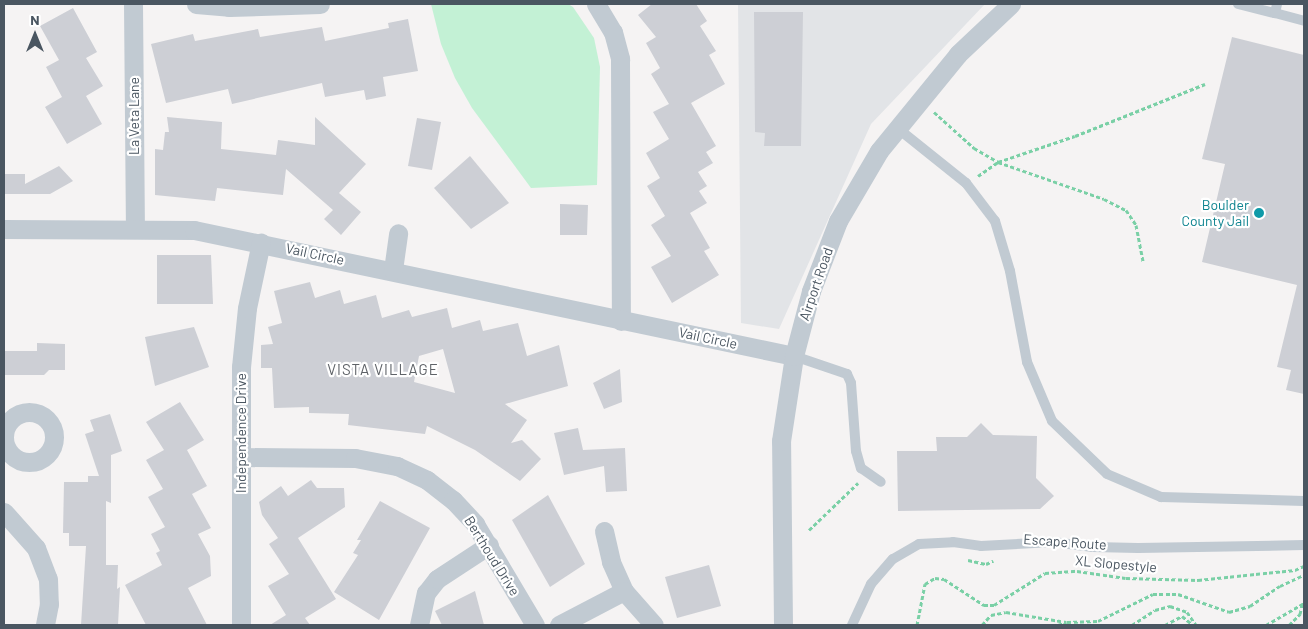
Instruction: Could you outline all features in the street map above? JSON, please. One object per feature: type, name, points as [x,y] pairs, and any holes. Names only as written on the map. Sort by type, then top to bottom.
[{"type":"street","name":"La Veta Lane","points":[[133,4],[135,229]]},
{"type":"street","points":[[196,4],[229,7],[320,4]]},
{"type":"street","points":[[596,4],[614,32],[620,58],[621,321]]},
{"type":"street","name":"Airport Road","points":[[782,625],[781,441],[794,356],[811,291],[838,221],[896,127],[958,54],[1011,4]]},
{"type":"street","name":"Vail Circle","points":[[4,229],[194,230],[260,242],[621,321],[794,356]]},
{"type":"street","points":[[393,270],[398,232]]},
{"type":"street","name":"Independence Drive","points":[[241,625],[241,367],[247,308],[260,242]]},
{"type":"street","name":"Berthoud Drive","points":[[241,458],[355,458],[397,466],[427,480],[453,500],[475,524],[535,625]]},
{"type":"street","points":[[4,512],[36,548],[48,579],[49,604],[45,625]]},
{"type":"street","points":[[604,532],[611,562],[624,591],[654,625]]},
{"type":"street","points":[[419,625],[426,593],[437,579],[489,545]]},
{"type":"street","points":[[559,625],[624,591]]},
{"type":"lane","points":[[1238,4],[1276,8],[1304,21]]},
{"type":"lane","points":[[896,127],[966,182],[996,221],[1010,271],[1027,362],[1052,421],[1107,474],[1161,497],[1304,501]]},
{"type":"lane","points":[[794,356],[846,374],[851,382],[856,451],[861,468],[881,482]]},
{"type":"lane","points":[[852,625],[871,584],[893,559],[919,544],[953,542],[981,546],[1053,542],[1093,547],[1138,548],[1304,545]]},
{"type":"path","points":[[966,182],[998,162],[1075,136],[1205,84]]},
{"type":"path","points":[[919,98],[959,136],[998,162],[1104,199],[1126,210],[1136,225],[1143,262]]},
{"type":"path","points":[[809,530],[867,473]]},
{"type":"path","points":[[963,558],[986,564],[1000,558]]},
{"type":"path","name":"XL Slopestyle","points":[[917,625],[925,584],[935,578],[944,579],[984,604],[994,605],[1045,573],[1077,571],[1126,578],[1198,580],[1294,570],[1304,566]]},
{"type":"path","points":[[982,625],[991,615],[1006,612],[1067,622],[1098,621],[1153,594],[1178,594],[1229,612],[1250,606],[1280,586],[1304,575]]},
{"type":"path","points":[[1266,625],[1303,604]]},
{"type":"path","points":[[1289,625],[1300,614],[1303,604]]},
{"type":"path","points":[[1132,625],[1155,610],[1170,606],[1187,612],[1195,625]]},
{"type":"path","points":[[1165,625],[1182,616],[1195,625]]},
{"type":"path","points":[[1058,625],[1067,622]]},
{"type":"shaded area","points":[[738,4],[985,4],[871,124],[779,329],[741,323]]},
{"type":"green space","points":[[431,4],[568,4],[573,7],[594,38],[600,67],[597,185],[531,188],[472,108],[455,78],[441,44]]},
{"type":"building","points":[[652,4],[696,4],[707,21],[700,26],[716,51],[709,55],[725,84],[691,103],[716,146],[706,152],[713,163],[698,172],[707,186],[699,191],[707,203],[690,213],[710,248],[704,251],[719,275],[672,303],[651,267],[671,256],[651,225],[665,216],[647,186],[660,178],[646,153],[669,139],[653,112],[669,104],[651,74],[660,68],[646,43],[656,37],[638,15]]},
{"type":"building","points":[[73,8],[97,52],[86,58],[103,86],[86,96],[102,124],[67,144],[45,107],[62,97],[46,67],[59,60],[40,26]]},
{"type":"building","points":[[754,12],[803,12],[801,146],[764,146],[765,133],[755,132]]},
{"type":"building","points":[[408,19],[418,71],[383,77],[386,96],[366,100],[364,90],[325,97],[322,83],[232,104],[228,89],[166,103],[151,44],[193,34],[195,41],[258,29],[260,37],[322,27],[325,41],[389,28],[388,23]]},
{"type":"building","name":"Boulder County Jail","points":[[1232,37],[1304,55],[1304,394],[1286,390],[1291,370],[1277,367],[1297,285],[1202,262],[1225,164],[1202,159]]},
{"type":"building","points":[[167,117],[222,122],[221,149],[276,155],[278,140],[315,145],[315,117],[366,164],[339,193],[361,212],[341,235],[324,219],[333,210],[286,169],[283,195],[217,188],[215,201],[155,195],[155,149],[163,150],[165,132],[169,132]]},
{"type":"building","points":[[417,118],[441,122],[432,170],[408,166]]},
{"type":"building","points":[[470,156],[509,203],[471,229],[434,188]]},
{"type":"building","points":[[59,166],[73,181],[50,194],[4,194],[4,174],[25,174],[25,184]]},
{"type":"building","points":[[560,204],[588,205],[587,235],[560,235]]},
{"type":"building","points":[[157,255],[211,255],[213,304],[157,304]]},
{"type":"building","points":[[310,282],[315,298],[340,290],[344,304],[376,295],[382,318],[409,310],[412,317],[447,308],[452,328],[480,320],[483,331],[518,323],[527,356],[559,345],[568,386],[505,404],[527,420],[511,443],[522,440],[541,459],[520,481],[475,450],[427,426],[425,434],[348,425],[349,414],[309,413],[309,407],[274,408],[272,368],[261,368],[261,345],[273,344],[268,327],[282,323],[274,291]],"holes":[[[443,349],[455,393],[414,382],[419,356]]]},
{"type":"building","points":[[194,327],[209,367],[155,386],[145,337]]},
{"type":"building","points":[[37,343],[65,344],[65,370],[49,370],[44,375],[4,375],[4,351],[37,351]]},
{"type":"building","points":[[620,369],[622,402],[604,409],[593,383]]},
{"type":"building","points":[[180,402],[204,440],[187,450],[207,486],[192,494],[211,528],[198,534],[210,556],[211,576],[188,588],[207,625],[146,625],[125,585],[162,565],[156,553],[160,551],[151,534],[165,527],[148,497],[163,489],[146,460],[164,450],[146,422]]},
{"type":"building","points":[[110,414],[122,451],[111,455],[111,503],[106,501],[106,565],[118,565],[117,589],[120,587],[118,625],[81,625],[86,546],[69,546],[69,533],[63,533],[64,482],[88,482],[88,476],[99,476],[85,434],[94,431],[90,420]]},
{"type":"building","points":[[981,423],[993,435],[1037,436],[1036,478],[1054,496],[1040,509],[898,511],[897,451],[937,451],[936,437],[967,437]]},
{"type":"building","points":[[578,428],[583,450],[625,448],[627,491],[606,492],[604,466],[564,475],[554,433]]},
{"type":"building","points":[[311,480],[317,488],[344,488],[345,507],[298,538],[336,599],[305,618],[310,625],[270,625],[286,615],[268,586],[289,574],[269,544],[278,538],[262,515],[259,502],[281,486],[288,496]]},
{"type":"building","points":[[548,495],[585,564],[550,587],[512,520]]},
{"type":"building","points":[[380,501],[430,528],[379,620],[334,592],[358,555],[353,553],[361,540],[357,540]]},
{"type":"building","points":[[709,565],[721,606],[677,618],[665,577]]},
{"type":"building","points":[[475,591],[484,625],[442,625],[435,611]]},
{"type":"place","name":"Boulder County Jail","points":[[1259,213]]},
{"type":"district","name":"VISTA VILLAGE","points":[[383,370]]}]
